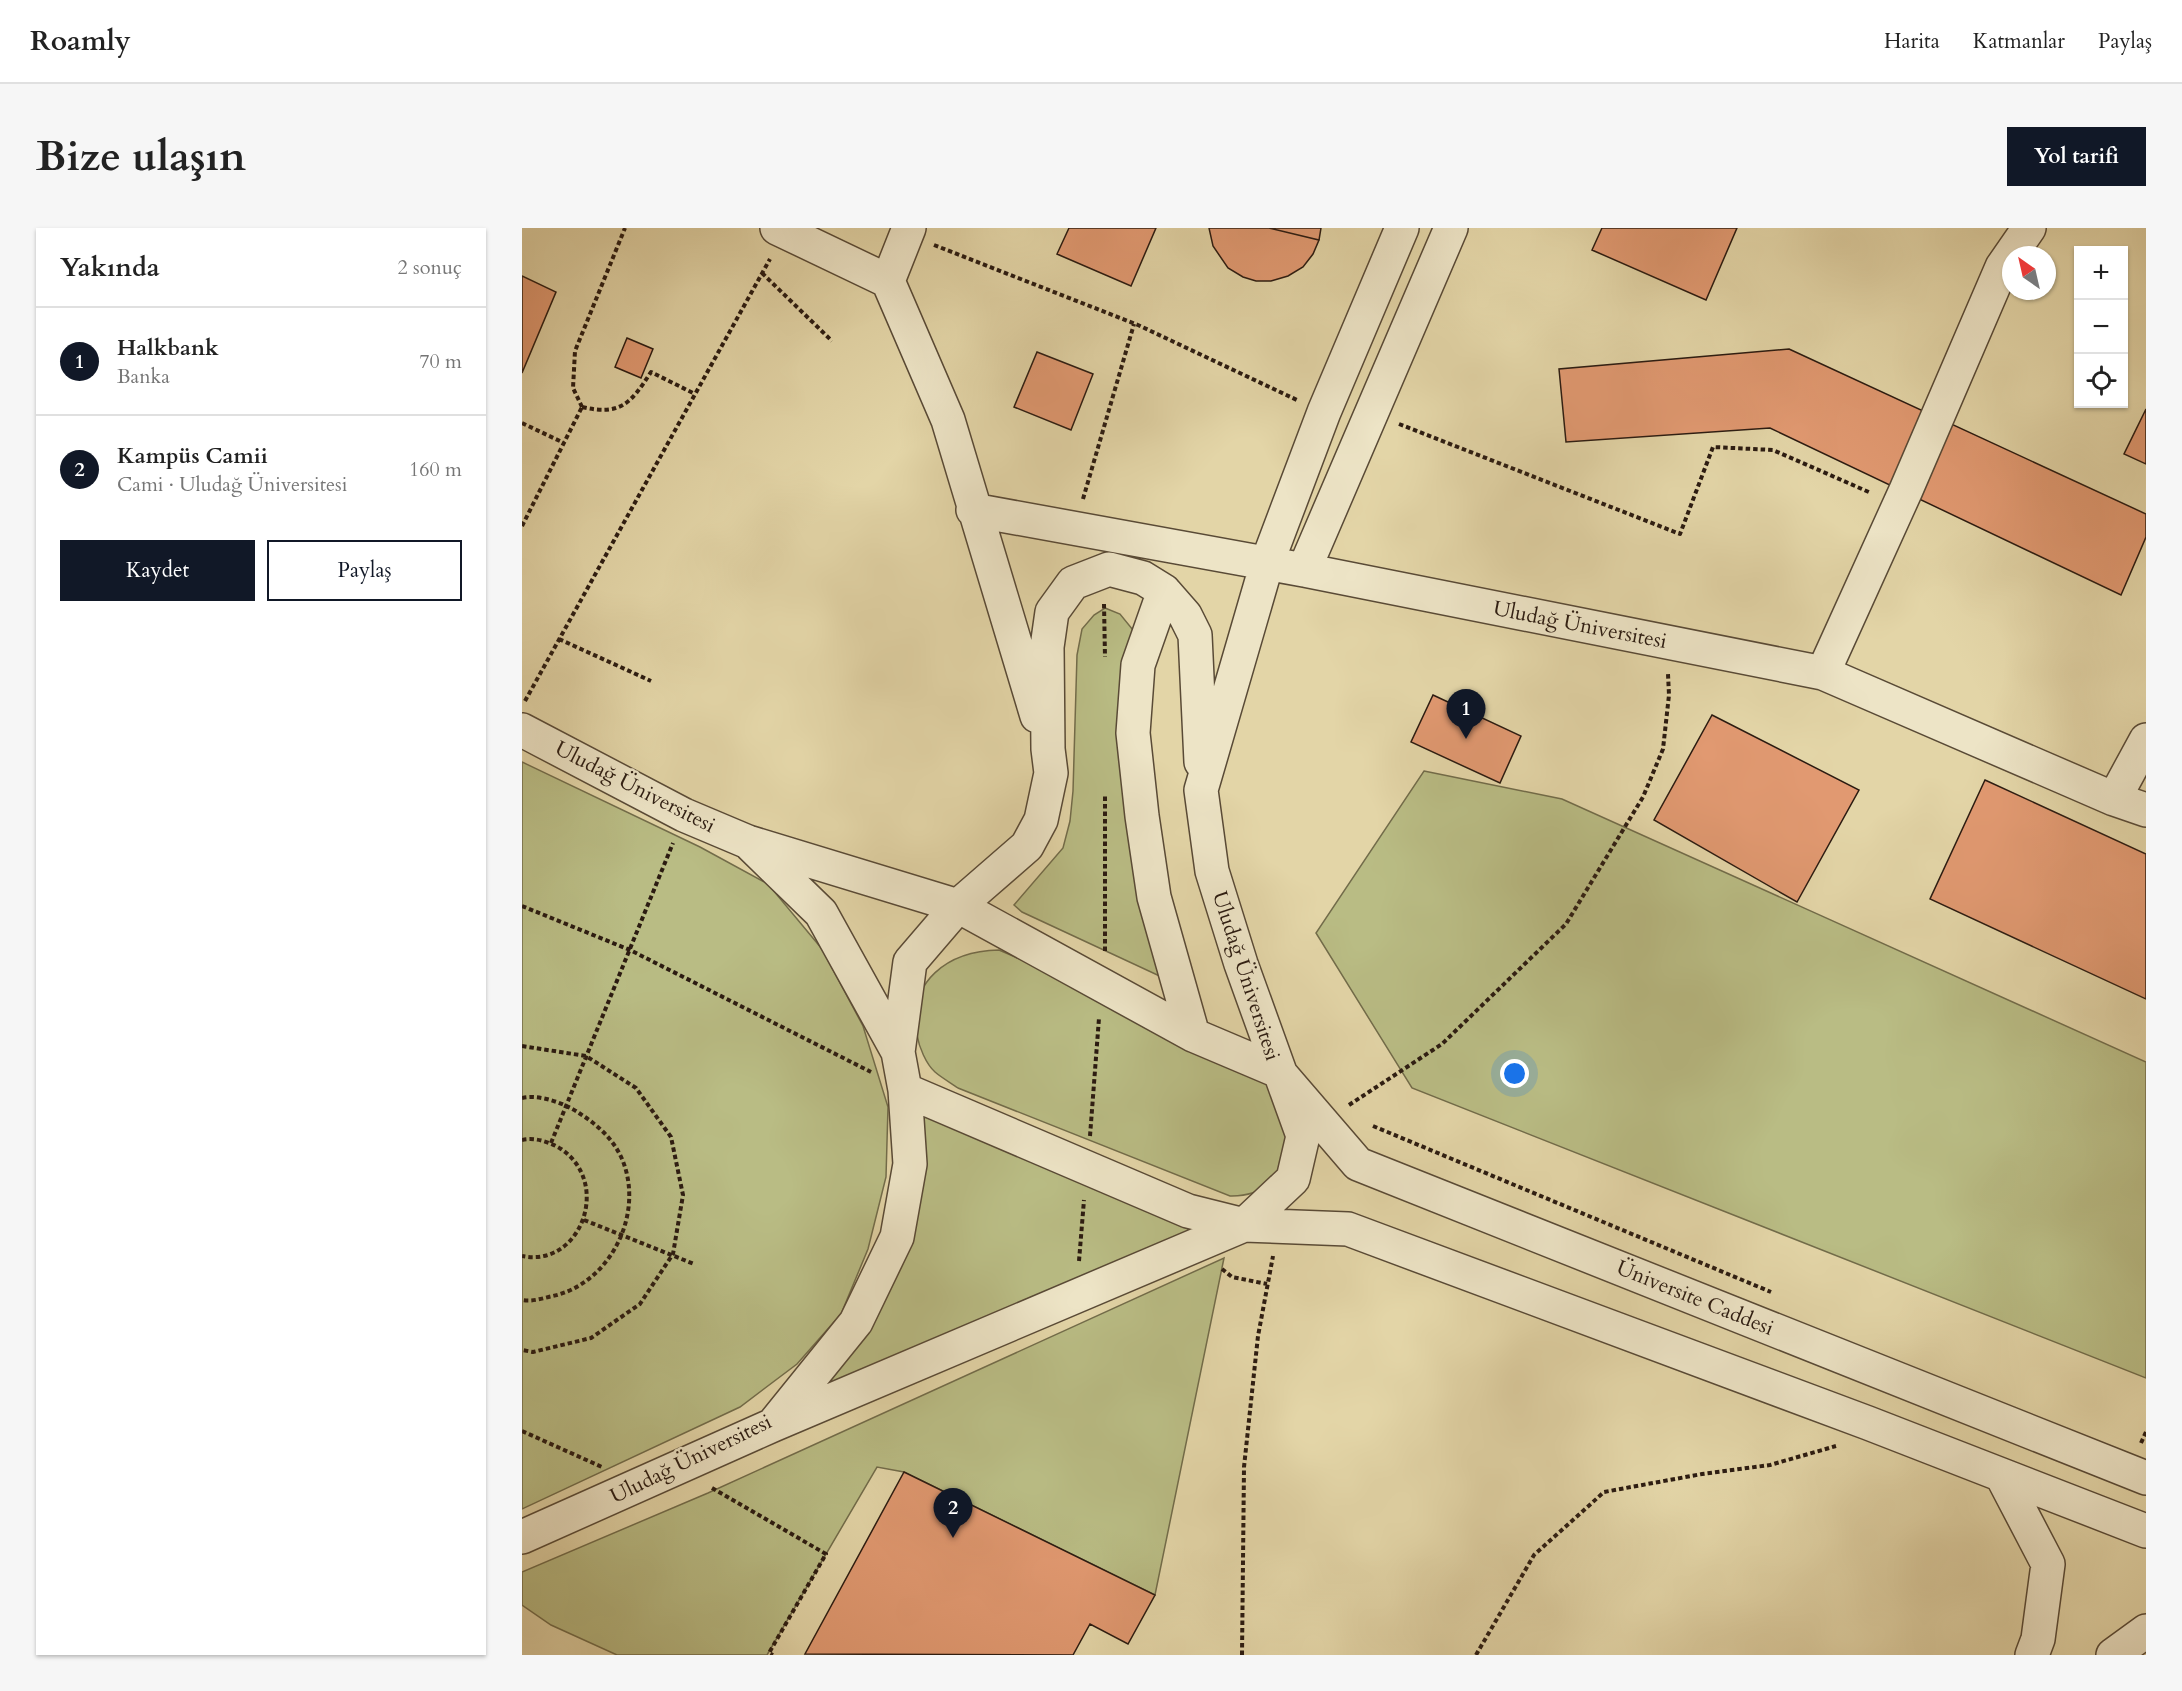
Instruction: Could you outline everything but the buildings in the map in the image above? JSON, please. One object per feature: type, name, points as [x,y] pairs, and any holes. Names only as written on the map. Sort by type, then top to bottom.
[{"type":"street","name":"Uludağ Üniversitesi","points":[[1278,1071],[1212,871],[1201,790],[1267,563],[1324,412],[1402,228]]},
{"type":"street","points":[[1304,570],[1451,228]]},
{"type":"street","points":[[1822,673],[1899,506],[2002,267],[2029,228]]},
{"type":"street","points":[[781,230],[888,281],[948,420],[973,510],[1048,749]]},
{"type":"street","points":[[888,281],[908,231]]},
{"type":"street","name":"Uludağ Üniversitesi","points":[[973,510],[1304,570],[1822,673],[2114,800],[2146,810]]},
{"type":"street","points":[[898,1052],[910,962],[958,906],[1027,846],[1041,820],[1051,773],[1048,749],[1047,647],[1052,612],[1073,583],[1109,569],[1143,578],[1164,591],[1185,615],[1195,635],[1196,691],[1203,784]]},
{"type":"street","points":[[1164,591],[1138,664],[1133,733],[1154,897],[1193,1035]]},
{"type":"street","name":"Uludağ Üniversitesi","points":[[522,730],[684,815],[748,842],[958,906],[1193,1035],[1278,1071]]},
{"type":"street","points":[[2114,800],[2146,740]]},
{"type":"street","name":"Uludağ Üniversitesi","points":[[522,1537],[773,1425],[855,1322],[897,1237],[910,1164],[905,1090],[898,1052],[822,914],[748,842]]},
{"type":"street","points":[[773,1425],[1244,1225],[1293,1179],[1303,1136],[1278,1071]]},
{"type":"street","name":"Üniversite Caddesi","points":[[1278,1071],[1358,1164],[2146,1478]]},
{"type":"street","points":[[905,1090],[1188,1211],[1244,1225],[1348,1228],[1868,1423],[2146,1531]]},
{"type":"street","points":[[2002,1476],[2048,1564],[2038,1639],[2032,1655]]},
{"type":"street","points":[[2113,1655],[2146,1632]]},
{"type":"path","points":[[625,228],[575,351],[573,388],[582,406],[604,412],[633,400],[651,372],[695,394]]},
{"type":"path","points":[[522,706],[762,273],[781,230]]},
{"type":"path","points":[[908,231],[1134,324],[1324,412]]},
{"type":"path","points":[[762,273],[832,341]]},
{"type":"path","points":[[1074,528],[1134,324]]},
{"type":"path","points":[[522,526],[582,406]]},
{"type":"path","points":[[1369,416],[1383,417],[1680,534],[1713,447],[1773,450],[1899,506]]},
{"type":"path","points":[[522,423],[564,443]]},
{"type":"path","points":[[1093,575],[1106,608],[1106,667]]},
{"type":"path","points":[[559,639],[651,681]]},
{"type":"path","points":[[1319,1121],[1369,1094],[1442,1044],[1566,924],[1643,797],[1663,749],[1669,695],[1666,642]]},
{"type":"path","points":[[1075,1297],[1105,950],[1105,785]]},
{"type":"path","points":[[551,1143],[684,815]]},
{"type":"path","points":[[522,906],[630,950],[905,1090]]},
{"type":"path","points":[[522,1047],[586,1056],[636,1088],[671,1137],[684,1195],[673,1254],[640,1304],[591,1338],[533,1352],[522,1350]]},
{"type":"path","points":[[522,1098],[566,1104],[599,1126],[622,1158],[630,1197],[623,1237],[601,1270],[568,1293],[530,1301],[522,1300]]},
{"type":"path","points":[[1373,1126],[1777,1294]]},
{"type":"path","points":[[522,1140],[551,1143],[570,1155],[584,1174],[588,1197],[584,1220],[571,1239],[552,1252],[530,1258],[522,1256]]},
{"type":"path","points":[[584,1220],[694,1264]]},
{"type":"path","points":[[1242,1655],[1244,1467],[1258,1336],[1276,1226]]},
{"type":"path","points":[[1193,1246],[1232,1277],[1268,1284]]},
{"type":"path","points":[[1476,1655],[1534,1555],[1604,1492],[1702,1474],[1770,1465],[1848,1442],[1868,1423]]},
{"type":"path","points":[[522,1431],[641,1484]]},
{"type":"path","points":[[2130,1439],[2146,1446]]},
{"type":"path","points":[[678,1468],[826,1554],[769,1653],[773,1655]]},
{"type":"green space","points":[[1105,608],[1120,614],[1133,630],[1166,979],[1022,912],[1014,905],[1063,848],[1070,821],[1073,791],[1077,655],[1082,629],[1094,615]]},
{"type":"green space","points":[[522,762],[700,847],[768,884],[822,949],[863,1026],[888,1107],[886,1177],[868,1249],[841,1314],[797,1364],[740,1407],[522,1509]]},
{"type":"green space","points":[[1424,771],[1562,799],[2146,1062],[2146,1378],[1412,1088],[1316,933]]},
{"type":"green space","points":[[999,950],[1278,1071],[1303,1136],[1275,1178],[1267,1186],[1257,1191],[1230,1196],[958,1088],[938,1074],[926,1060],[917,1035],[918,999],[925,985],[935,973],[948,963],[963,956]]},
{"type":"green space","points":[[905,1090],[1244,1225],[773,1425],[897,1237]]},
{"type":"green space","points":[[1224,1258],[1155,1595],[904,1472],[877,1467],[767,1655],[617,1655],[551,1625],[522,1605],[522,1572],[708,1493]]},
{"type":"place","name":"Halkbank","points":[[1466,739]]},
{"type":"place","name":"Kampüs Camii","points":[[953,1538]]}]
